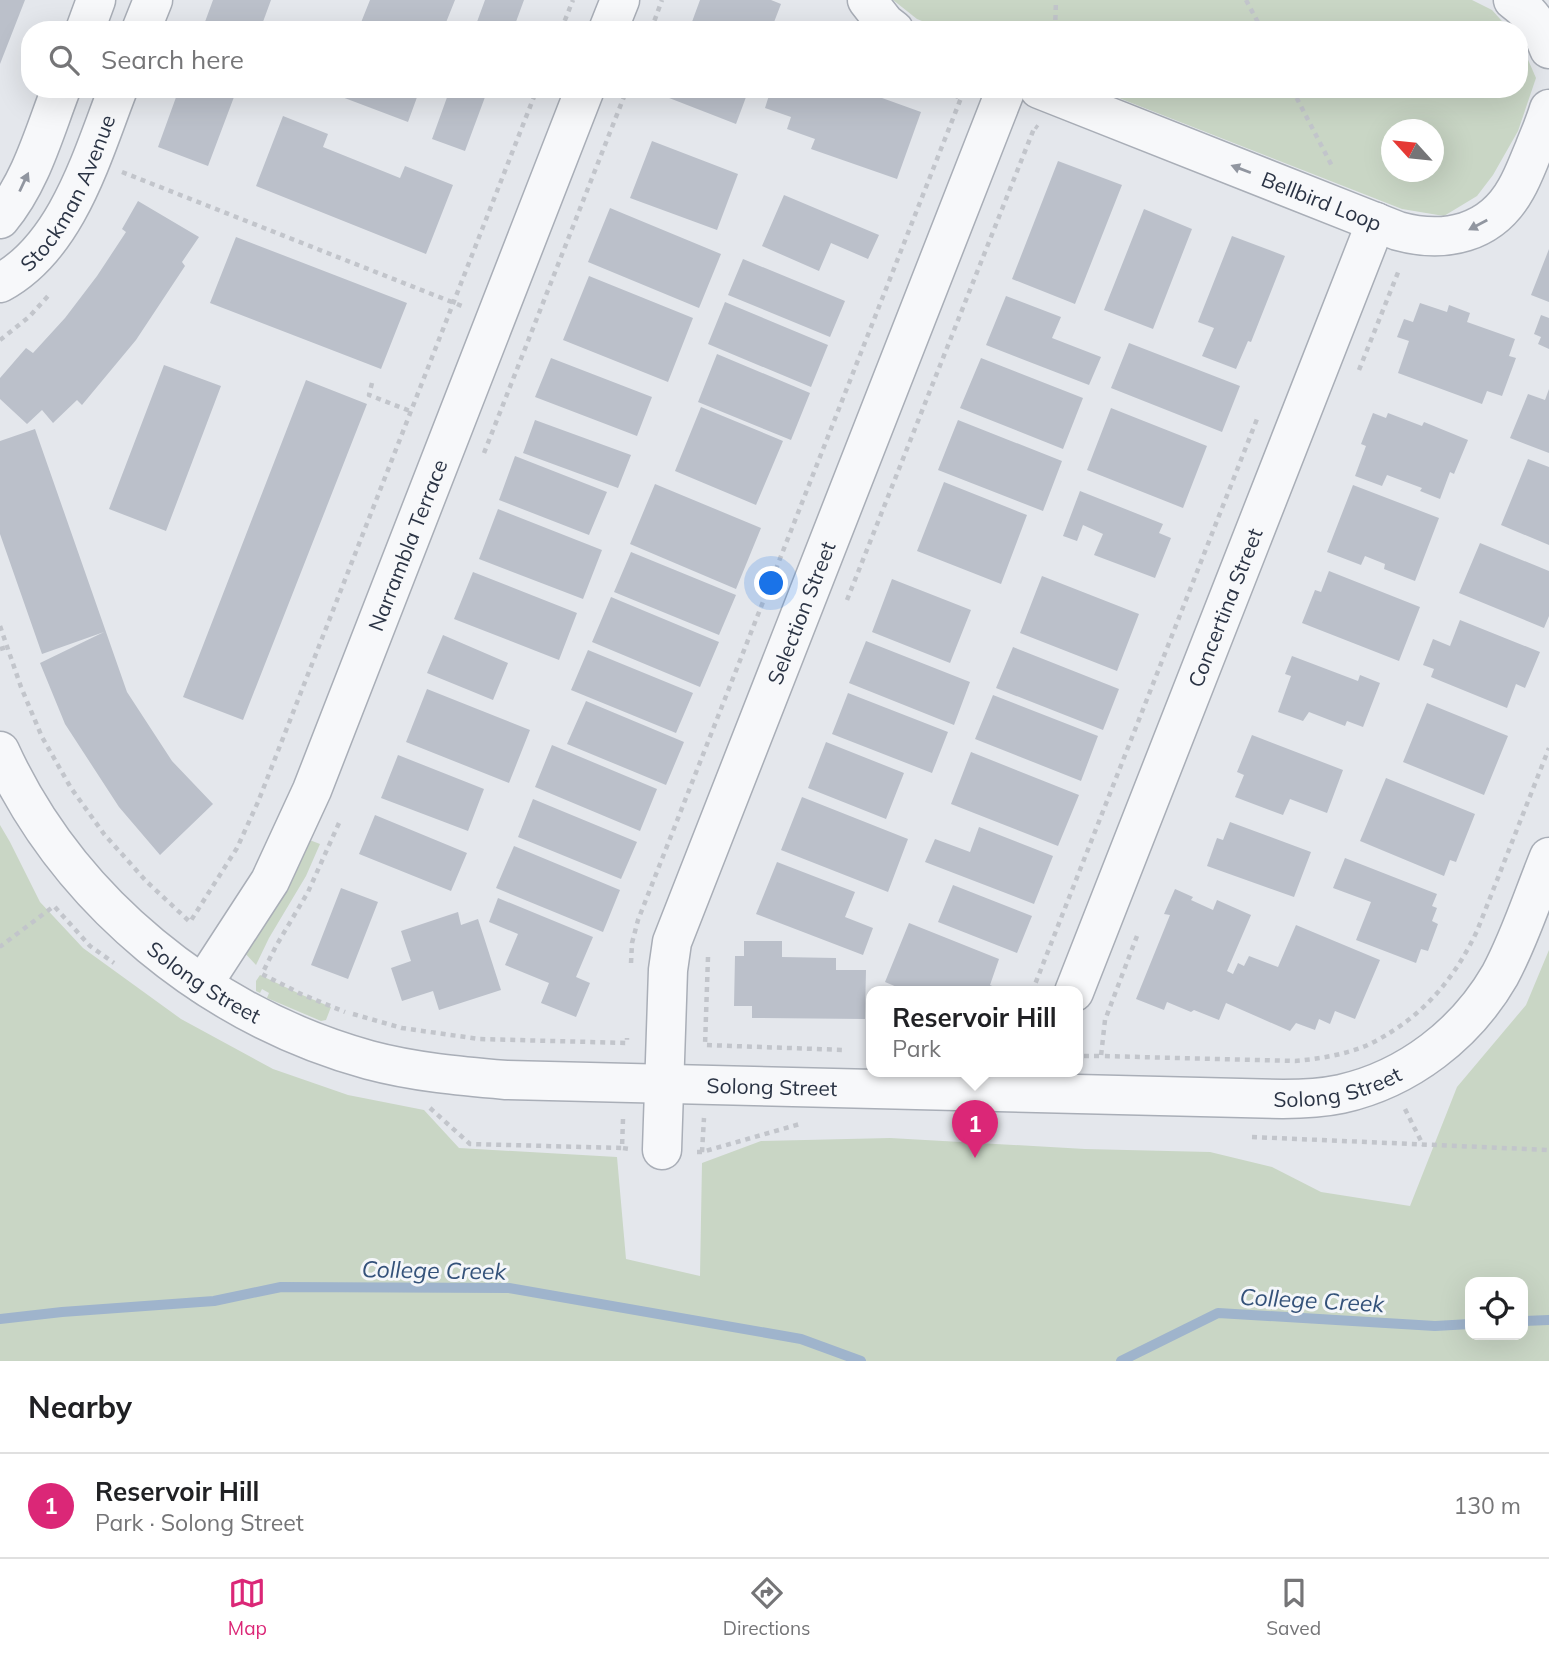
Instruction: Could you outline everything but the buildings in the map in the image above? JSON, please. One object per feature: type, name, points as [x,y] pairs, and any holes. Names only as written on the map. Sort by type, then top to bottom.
[{"type":"street","points":[[88,21],[96,0]]},
{"type":"street","points":[[145,21],[153,0]]},
{"type":"street","points":[[612,21],[620,0]]},
{"type":"street","points":[[867,0],[883,21]]},
{"type":"street","points":[[1513,0],[1530,15],[1549,48]]},
{"type":"street","name":"Stockman Avenue","points":[[0,219],[23,183],[57,98]]},
{"type":"street","name":"Stockman Avenue","points":[[0,283],[33,259],[72,200],[114,98]]},
{"type":"street","name":"Narrambla Terrace","points":[[203,984],[270,881],[312,790],[581,98]]},
{"type":"street","name":"Selection Street","points":[[662,1150],[672,942],[1002,98]]},
{"type":"street","name":"Bellbird Loop","points":[[1062,98],[1376,222],[1414,235],[1431,237],[1448,236],[1479,226],[1505,205],[1523,176],[1549,109]]},
{"type":"street","points":[[1515,191],[1534,176],[1549,172]]},
{"type":"street","name":"Concertina Street","points":[[1076,986],[1376,222]]},
{"type":"street","name":"Solong Street","points":[[0,751],[27,802],[77,872],[135,932],[168,960],[203,984],[242,1008],[326,1046],[414,1070],[506,1080],[664,1084],[1038,1083],[1293,1099],[1341,1094],[1390,1077],[1422,1059],[1446,1042],[1466,1021],[1501,974],[1549,857]]},
{"type":"path","points":[[565,21],[573,0]]},
{"type":"path","points":[[654,21],[662,0]]},
{"type":"path","points":[[1055,21],[1056,0]]},
{"type":"path","points":[[1246,0],[1257,21]]},
{"type":"path","points":[[0,626],[42,737],[71,788],[104,834],[146,881],[190,922],[237,848],[258,802],[533,98]]},
{"type":"path","points":[[482,460],[623,98]]},
{"type":"path","points":[[630,968],[632,943],[638,920],[961,98]]},
{"type":"path","points":[[1297,98],[1337,175]]},
{"type":"path","points":[[846,603],[1035,126],[1047,131]]},
{"type":"path","points":[[90,160],[532,333]]},
{"type":"path","points":[[1358,373],[1399,270]]},
{"type":"path","points":[[372,383],[369,395],[410,411]]},
{"type":"path","points":[[1034,986],[1261,409]]},
{"type":"path","points":[[0,649],[7,647]]},
{"type":"path","points":[[1083,1056],[1295,1061],[1320,1058],[1363,1047],[1405,1023],[1447,984],[1469,949],[1549,748]]},
{"type":"path","points":[[343,813],[308,892],[262,974],[301,994],[349,1013],[402,1028],[479,1039],[627,1044],[628,1031]]},
{"type":"path","points":[[0,944],[1,946],[54,905]]},
{"type":"path","points":[[1101,1056],[1104,1020],[1140,929]]},
{"type":"path","points":[[708,953],[705,1045],[858,1050]]},
{"type":"green space","points":[[893,0],[1472,0],[1492,10],[1502,21],[922,21]]},
{"type":"green space","points":[[1528,60],[1536,78],[1518,131],[1493,175],[1477,196],[1444,216],[1402,209],[1119,98],[1528,98]]},
{"type":"green space","points":[[0,825],[40,902],[83,948],[181,1019],[273,1069],[348,1095],[424,1110],[459,1148],[617,1157],[626,1259],[700,1276],[702,1163],[761,1141],[890,1138],[1085,1149],[1210,1152],[1272,1167],[1321,1192],[1410,1206],[1457,1087],[1526,1005],[1549,950],[1549,1361],[0,1361]]},
{"type":"green space","points":[[307,839],[320,844],[306,876],[256,965],[242,950]]},
{"type":"green space","points":[[260,975],[331,1007],[326,1020],[321,1021],[267,998],[269,993],[262,989],[260,993],[256,991],[256,981]]},
{"type":"waterway","name":"College Creek","points":[[0,1319],[214,1301],[281,1287],[509,1288],[801,1339],[861,1361]]},
{"type":"waterway","name":"College Creek","points":[[1121,1361],[1218,1313],[1435,1326],[1465,1324]]},
{"type":"waterway","name":"College Creek","points":[[1528,1321],[1549,1320]]},
{"type":"place","name":"Reservoir Hill","points":[[975,1158]]}]
